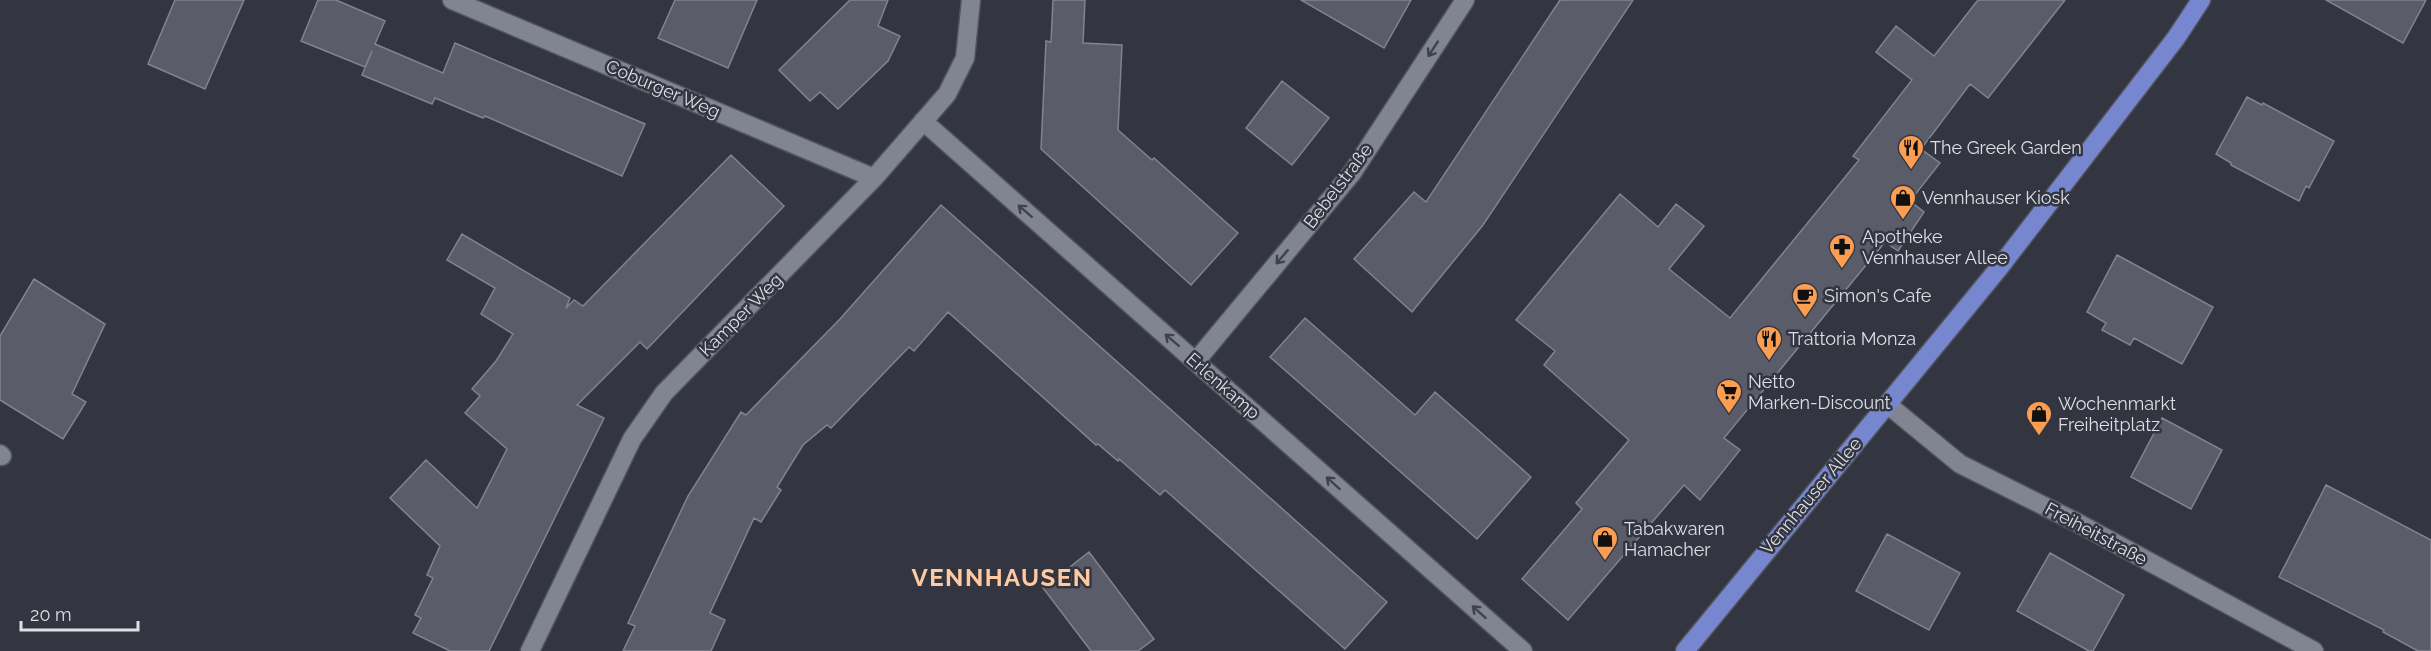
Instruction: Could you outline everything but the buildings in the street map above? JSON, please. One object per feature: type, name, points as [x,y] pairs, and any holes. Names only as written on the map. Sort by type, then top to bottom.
[{"type":"main road","name":"Vennhauser Allee","points":[[1685,651],[1999,268],[2176,38],[2201,0]]},
{"type":"street","name":"Coburger Weg","points":[[453,0],[874,178]]},
{"type":"street","name":"Kamper Weg","points":[[530,651],[632,440],[664,393],[874,178],[947,94],[965,58],[971,0]]},
{"type":"street","name":"Bebelstraße","points":[[1196,361],[1352,172],[1465,0]]},
{"type":"street","name":"Erlenkamp","points":[[923,121],[1523,651]]},
{"type":"street","name":"Freiheitstraße","points":[[1887,404],[1960,464],[2076,522],[2314,651]]},
{"type":"place","name":"The Greek Garden","points":[[1911,171]]},
{"type":"place","name":"Vennhauser Kiosk","points":[[1903,221]]},
{"type":"place","name":"Apotheke Vennhauser Allee","points":[[1842,270]]},
{"type":"place","name":"Simon's Cafe","points":[[1805,319]]},
{"type":"place","name":"Trattoria Monza","points":[[1769,362]]},
{"type":"place","name":"Netto Marken-Discount","points":[[1729,415]]},
{"type":"place","name":"Wochenmarkt Freiheitplatz","points":[[2039,437]]},
{"type":"place","name":"Tabakwaren Hamacher","points":[[1605,562]]},
{"type":"district","name":"VENNHAUSEN","points":[[1002,578]]}]
